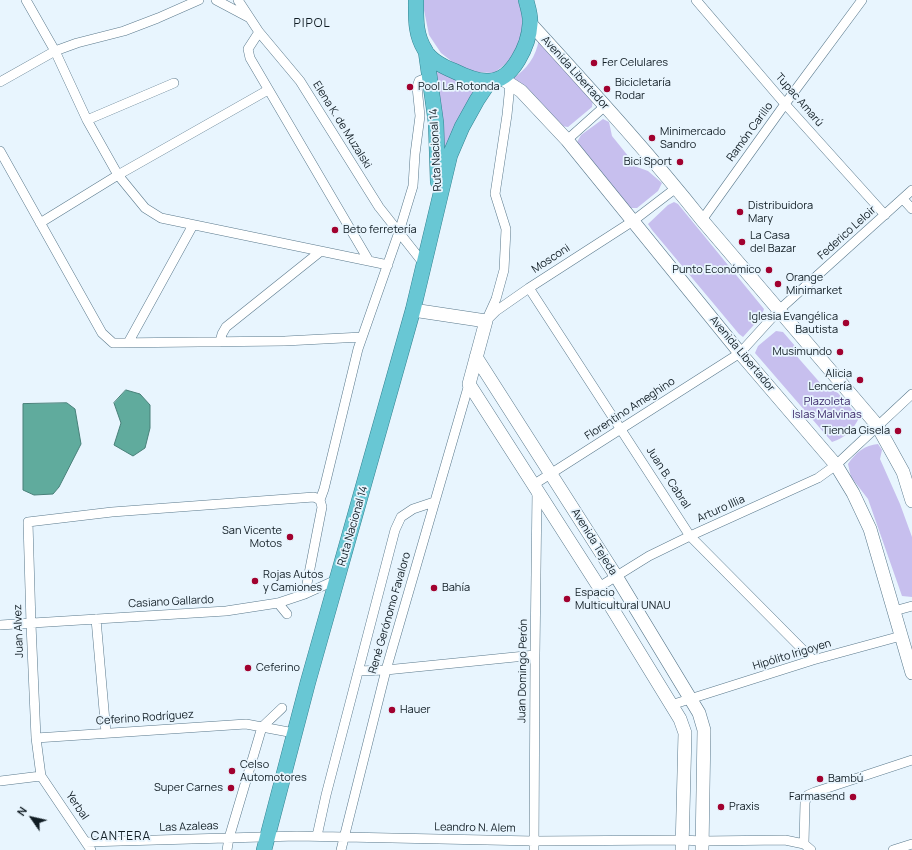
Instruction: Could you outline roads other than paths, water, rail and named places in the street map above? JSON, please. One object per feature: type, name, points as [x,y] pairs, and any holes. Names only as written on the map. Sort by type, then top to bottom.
[{"type":"highway","name":"Ruta Nacional 14","points":[[416,0],[416,26],[419,39],[426,52],[434,60],[466,77],[500,81]]},
{"type":"highway","name":"Ruta Nacional 14","points":[[266,843],[294,733],[413,310],[438,200],[450,155],[462,127],[477,100],[509,72],[522,54],[528,39],[530,23],[526,0]]},
{"type":"highway","name":"Ruta Nacional 14","points":[[426,52],[436,123],[438,200]]},
{"type":"main road","name":"Avenida Libertador","points":[[530,23],[606,106],[877,426],[903,472],[912,501]]},
{"type":"main road","name":"Avenida Libertador","points":[[500,81],[521,91],[567,140],[740,353],[836,465],[853,493],[870,528],[912,673]]},
{"type":"main road","points":[[413,310],[486,321],[469,384]]},
{"type":"main road","name":"Avenida Tejeda","points":[[476,357],[616,576],[700,713],[704,730],[702,846]]},
{"type":"main road","name":"Avenida Tejeda","points":[[469,384],[599,587],[680,719],[685,733],[682,845]]},
{"type":"street","points":[[26,0],[55,51],[87,120],[118,175],[145,208],[161,218],[388,265]]},
{"type":"street","points":[[0,82],[55,51],[77,43],[124,31],[199,0]]},
{"type":"street","points":[[216,0],[248,17]]},
{"type":"street","name":"Elena K. de Muzalski","points":[[238,0],[258,32],[300,81],[379,207],[424,264]]},
{"type":"street","name":"Tupac Amarú","points":[[696,0],[785,104],[885,215]]},
{"type":"street","name":"Ramón Carillo","points":[[702,220],[862,0]]},
{"type":"street","points":[[258,32],[248,50],[250,58],[369,261]]},
{"type":"street","points":[[305,594],[322,507],[320,500],[358,349],[388,265],[413,186],[420,116],[417,87],[418,81],[429,77]]},
{"type":"street","points":[[486,321],[496,299],[504,270],[506,229],[495,194],[507,115],[500,81]]},
{"type":"street","points":[[87,120],[174,83]]},
{"type":"street","points":[[40,223],[118,175],[268,90]]},
{"type":"street","points":[[567,140],[606,106]]},
{"type":"street","points":[[0,151],[102,332],[113,343],[285,341],[362,337]]},
{"type":"street","name":"Mosconi","points":[[486,321],[496,310],[633,221],[676,188]]},
{"type":"street","name":"Federico Leloir","points":[[740,353],[779,310],[912,190]]},
{"type":"street","points":[[903,199],[912,209]]},
{"type":"street","points":[[128,343],[193,225]]},
{"type":"street","points":[[220,342],[226,327],[321,251]]},
{"type":"street","name":"Juan B. Cabral","points":[[529,288],[622,429],[690,536],[813,660]]},
{"type":"street","name":"Florentino Ameghino","points":[[535,488],[551,474],[740,353]]},
{"type":"street","name":"René Gerónomo Favaloro","points":[[341,850],[386,670],[469,384]]},
{"type":"street","name":"Arturo Illia","points":[[599,587],[649,556],[818,478],[836,465],[912,394]]},
{"type":"street","name":"Juan Domingo Perón","points":[[534,846],[535,488]]},
{"type":"street","name":"Juan Alvez","points":[[36,738],[28,522],[150,509],[314,497],[320,500]]},
{"type":"street","points":[[317,836],[395,530],[401,517],[413,509],[434,502]]},
{"type":"street","name":"Casiano Gallardo","points":[[0,625],[226,611],[278,603],[305,594],[338,579]]},
{"type":"street","points":[[278,603],[287,614]]},
{"type":"street","points":[[894,611],[912,606]]},
{"type":"street","points":[[96,619],[106,733]]},
{"type":"street","name":"Hipólito Irigoyen","points":[[671,705],[813,660],[901,636]]},
{"type":"street","points":[[358,671],[386,670],[535,655]]},
{"type":"street","points":[[227,850],[229,838],[262,727],[282,708]]},
{"type":"street","name":"Ceferino Rodríguez","points":[[36,738],[246,724],[294,733]]},
{"type":"street","points":[[0,781],[41,776],[36,738]]},
{"type":"street","points":[[702,846],[785,840],[807,847],[805,802],[808,795],[912,760]]},
{"type":"street","name":"Yerbal","points":[[41,776],[89,846]]},
{"type":"street","name":"Leandro N. Alem","points":[[266,843],[317,836],[534,846],[702,846]]},
{"type":"street","name":"Las Azaleas","points":[[89,846],[229,838],[266,843]]},
{"type":"street","points":[[893,850],[912,844]]},
{"type":"place","name":"Fer Celulares","points":[[594,63]]},
{"type":"place","name":"Pool La Rotonda","points":[[410,87]]},
{"type":"place","name":"Bicicletaría Rodar","points":[[607,89]]},
{"type":"place","name":"Minimercado Sandro","points":[[652,138]]},
{"type":"place","name":"Bici Sport","points":[[680,162]]},
{"type":"place","name":"Distribuidora Mary","points":[[740,212]]},
{"type":"place","name":"Beto ferretería","points":[[335,230]]},
{"type":"place","name":"La Casa del Bazar","points":[[742,242]]},
{"type":"place","name":"Punto Económico","points":[[769,270]]},
{"type":"place","name":"Orange Minimarket","points":[[778,284]]},
{"type":"place","name":"Iglesia Evangélica Bautista","points":[[846,323]]},
{"type":"place","name":"Musimundo","points":[[840,352]]},
{"type":"place","name":"Alicia Lencería","points":[[860,380]]},
{"type":"place","name":"Tienda Gisela","points":[[898,431]]},
{"type":"place","name":"San Vicente Motos","points":[[290,537]]},
{"type":"place","name":"Rojas Autos y Camiones","points":[[255,581]]},
{"type":"place","name":"Bahía","points":[[434,588]]},
{"type":"place","name":"Espacio Multicultural UNAU","points":[[567,599]]},
{"type":"place","name":"Ceferino","points":[[248,668]]},
{"type":"place","name":"Hauer","points":[[392,710]]},
{"type":"place","name":"Celso Automotores","points":[[232,771]]},
{"type":"place","name":"Bambú","points":[[820,779]]},
{"type":"place","name":"Super Carnes","points":[[231,788]]},
{"type":"place","name":"Farmasend","points":[[853,797]]},
{"type":"place","name":"Praxis","points":[[721,807]]},
{"type":"district","name":"PIPOL","points":[[312,24]]},
{"type":"district","name":"CANTERA","points":[[121,837]]},
{"type":"park label","name":"Plazoleta Islas Malvinas","points":[[827,408]]}]
